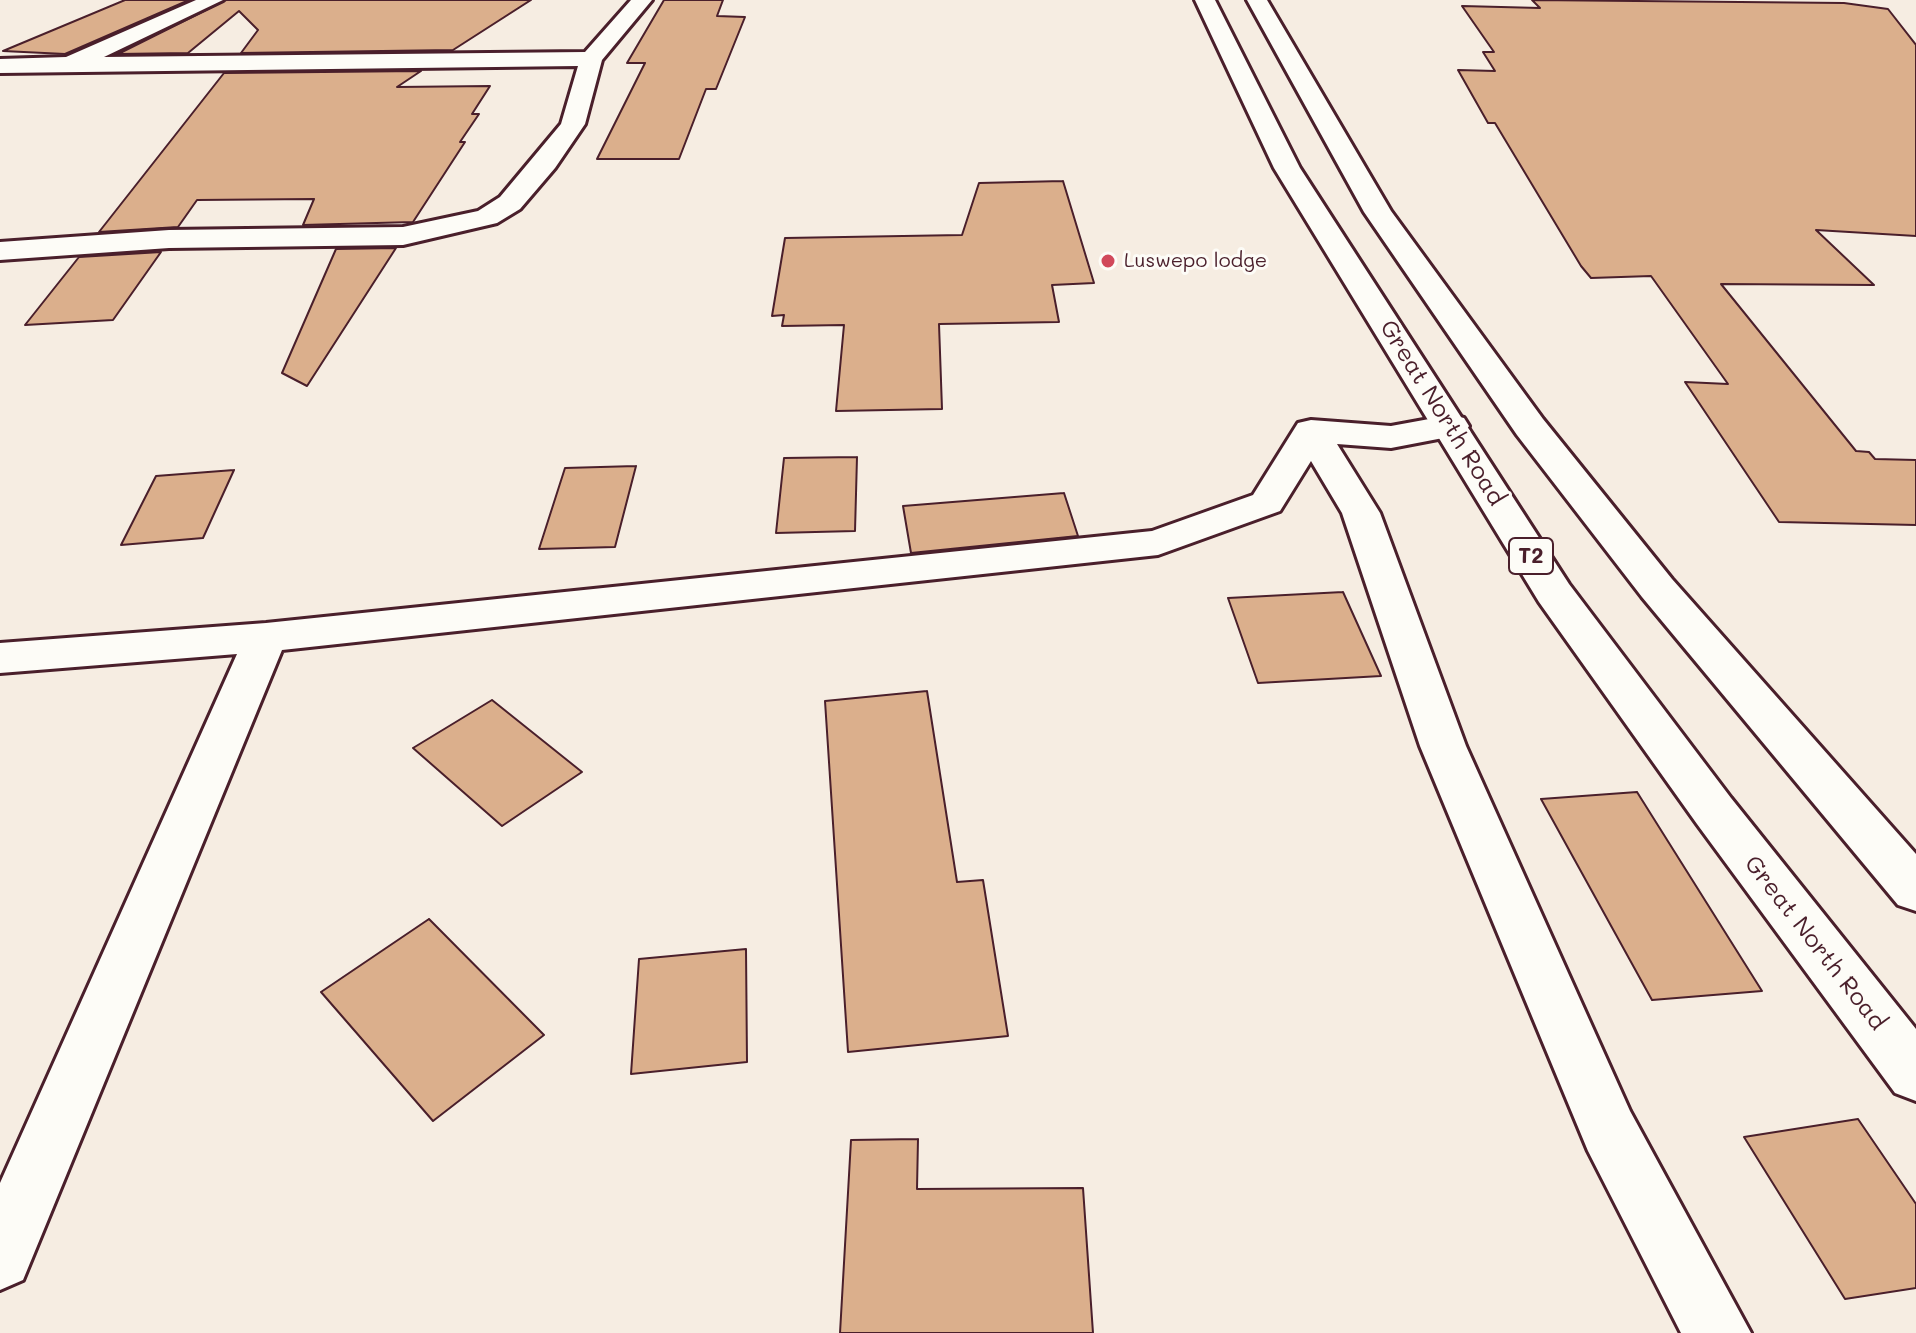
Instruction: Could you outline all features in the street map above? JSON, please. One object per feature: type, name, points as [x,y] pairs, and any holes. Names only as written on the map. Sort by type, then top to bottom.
[{"type":"main road","points":[[70,64],[213,0]]},
{"type":"main road","points":[[0,251],[169,239],[403,236],[487,217],[510,203],[546,162],[573,124],[591,59],[642,0]]},
{"type":"main road","name":"Great North Road","points":[[1205,0],[1287,168],[1554,593],[1714,811],[1916,1074]]},
{"type":"main road","points":[[1257,0],[1378,212],[1530,427],[1657,588],[1916,890]]},
{"type":"main road","points":[[0,66],[591,59]]},
{"type":"main road","points":[[1311,431],[1391,437],[1451,426]]},
{"type":"main road","points":[[0,658],[266,637],[1158,543],[1267,503],[1311,431]]},
{"type":"main road","points":[[1311,431],[1361,513],[1443,746],[1609,1131],[1717,1333]]},
{"type":"main road","points":[[0,1257],[266,637]]},
{"type":"building","points":[[125,0],[189,0],[65,54],[3,51]]},
{"type":"building","points":[[226,0],[531,0],[453,50],[241,53],[258,30],[239,11],[188,53],[118,54]]},
{"type":"building","points":[[664,0],[723,0],[717,16],[745,17],[716,89],[706,89],[679,159],[597,159],[645,63],[627,63]]},
{"type":"building","points":[[1532,0],[1844,3],[1888,9],[1916,45],[1916,236],[1816,230],[1874,285],[1721,284],[1856,451],[1869,452],[1875,459],[1916,460],[1916,525],[1779,522],[1685,382],[1728,384],[1651,276],[1591,278],[1581,266],[1495,123],[1488,123],[1458,70],[1495,71],[1483,52],[1494,52],[1462,6],[1540,8]]},
{"type":"building","points":[[421,71],[397,87],[490,86],[472,114],[479,114],[460,142],[465,142],[413,222],[303,225],[314,199],[197,200],[178,227],[99,232],[224,73]]},
{"type":"building","points":[[1063,181],[1094,283],[1052,285],[1059,322],[939,324],[942,409],[836,411],[844,325],[782,326],[784,315],[772,316],[785,238],[962,235],[979,183]]},
{"type":"building","points":[[396,248],[307,386],[282,373],[336,249]]},
{"type":"building","points":[[161,252],[113,320],[25,325],[79,257]]},
{"type":"building","points":[[857,457],[855,531],[776,533],[784,458]]},
{"type":"building","points":[[636,466],[615,547],[539,549],[565,468]]},
{"type":"building","points":[[234,470],[203,538],[121,545],[156,476]]},
{"type":"building","points":[[1064,493],[1078,536],[911,553],[903,506]]},
{"type":"building","points":[[1343,592],[1381,676],[1258,683],[1228,598]]},
{"type":"building","points":[[927,691],[957,882],[983,880],[1008,1036],[848,1052],[825,701]]},
{"type":"building","points":[[492,700],[582,772],[502,826],[413,748]]},
{"type":"building","points":[[1637,792],[1762,991],[1652,1000],[1541,799]]},
{"type":"building","points":[[429,919],[544,1035],[433,1121],[321,992]]},
{"type":"building","points":[[746,949],[747,1062],[631,1074],[639,959]]},
{"type":"building","points":[[1858,1119],[1916,1204],[1916,1288],[1845,1299],[1744,1137]]},
{"type":"building","points":[[918,1139],[917,1189],[1083,1188],[1093,1333],[840,1333],[851,1140]]},
{"type":"place","name":"Luswepo lodge","points":[[1108,261]]}]
